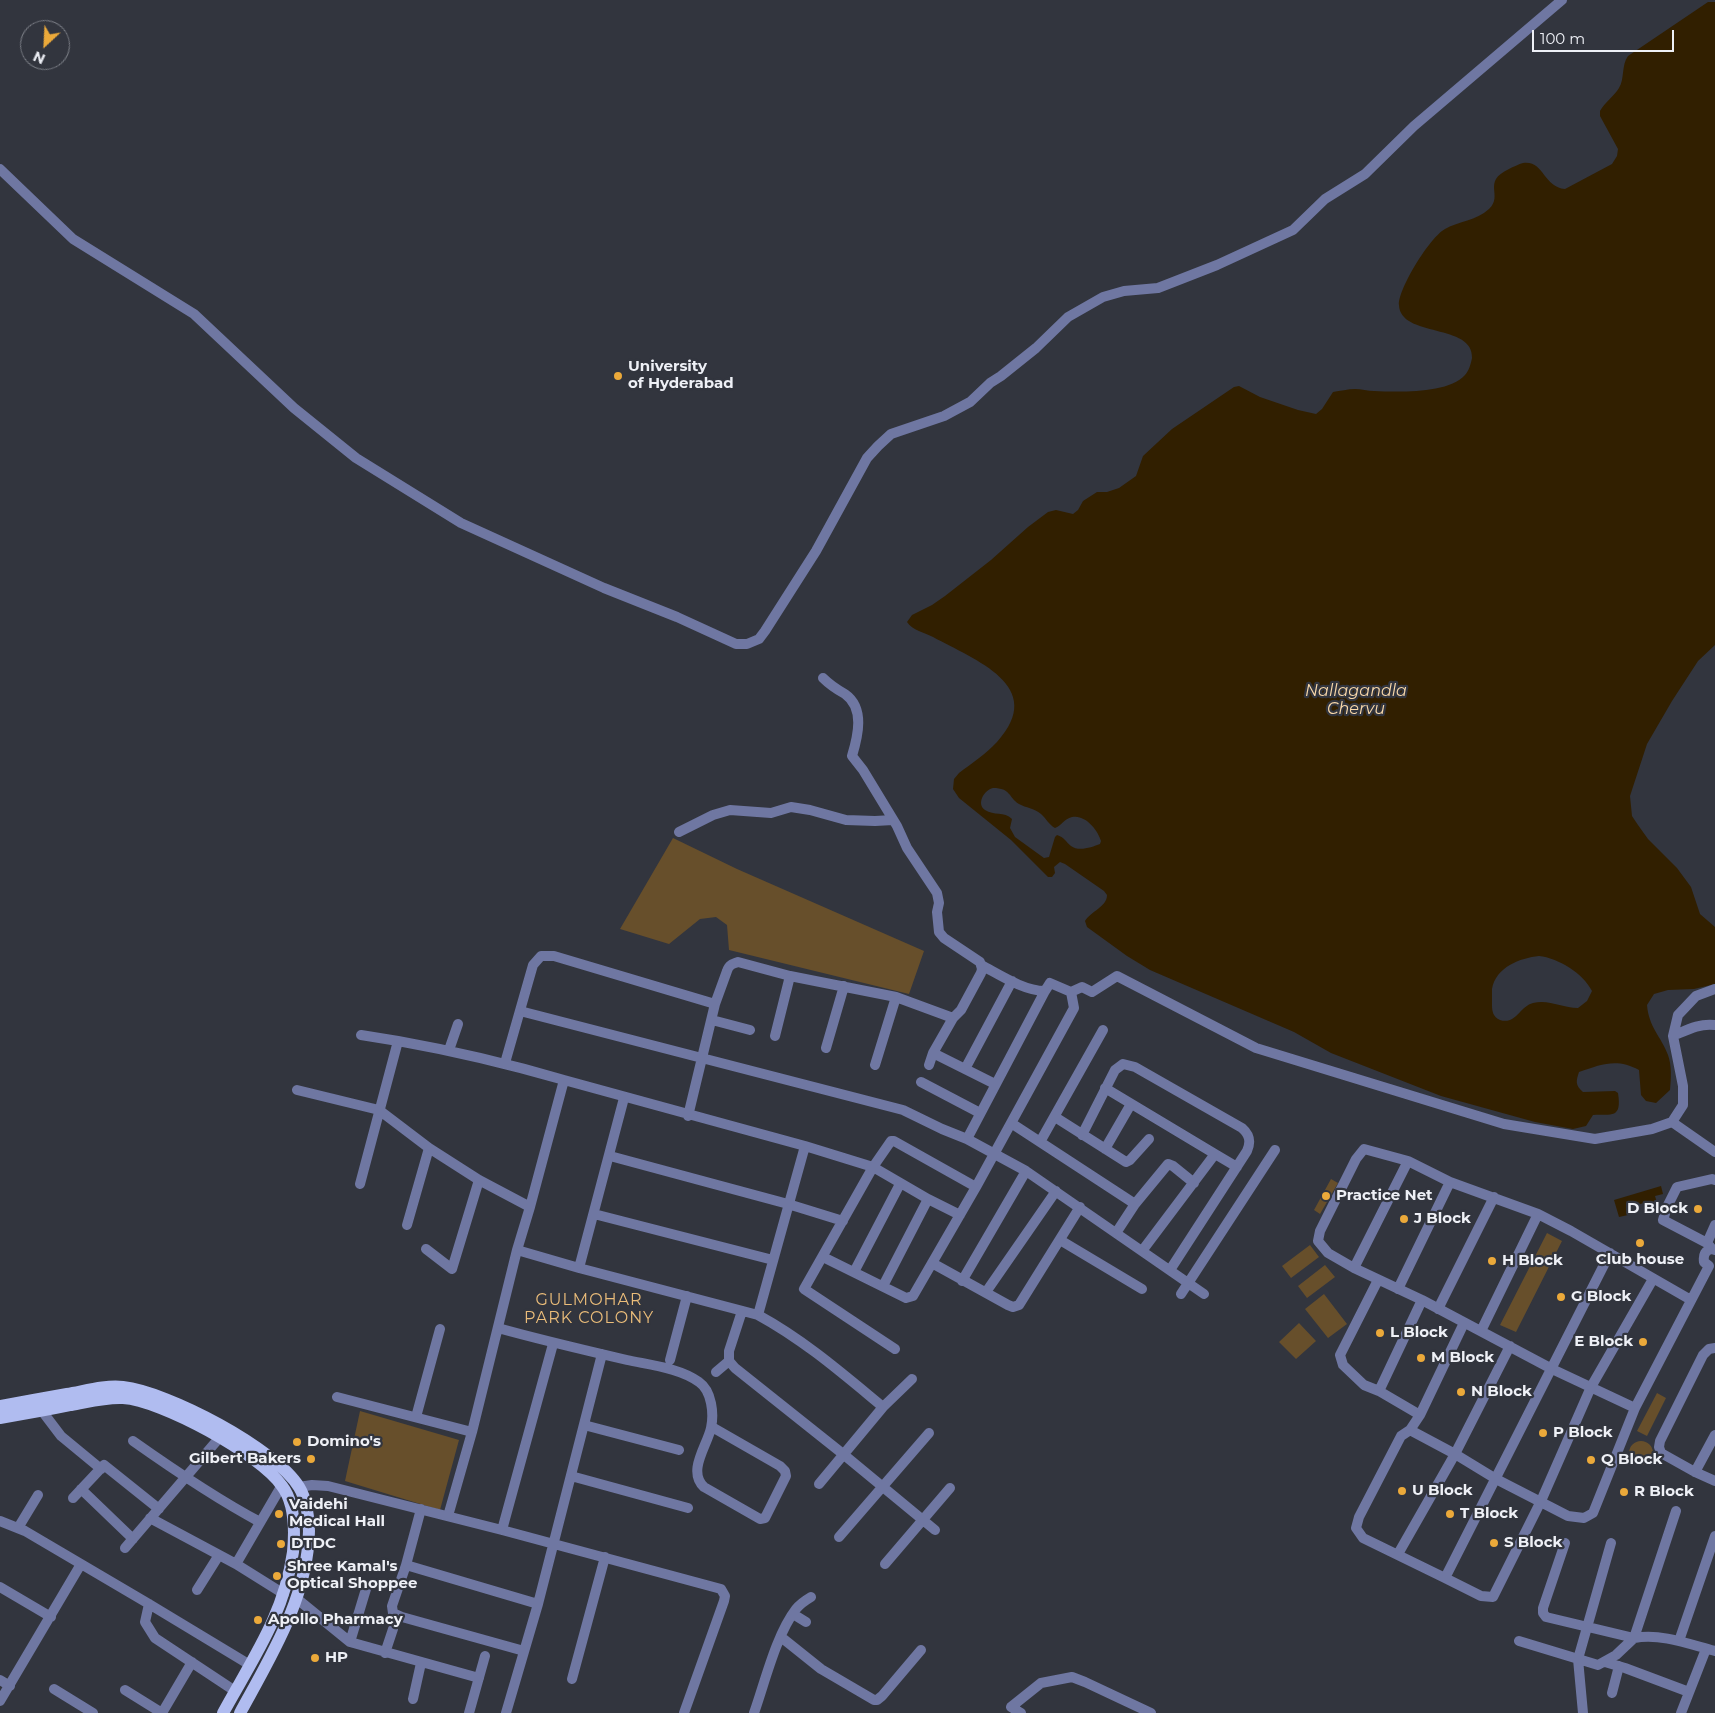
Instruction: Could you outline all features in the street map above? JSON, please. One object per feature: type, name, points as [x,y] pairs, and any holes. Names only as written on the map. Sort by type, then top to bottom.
[{"type":"main road","points":[[0,1406],[103,1387],[142,1390],[180,1405],[250,1443],[284,1470],[299,1487],[306,1508],[309,1529],[306,1562],[296,1598],[276,1646],[240,1713]]},
{"type":"main road","points":[[0,1418],[103,1399],[122,1398],[139,1400],[176,1414],[220,1437],[265,1469],[282,1485],[288,1495],[294,1529],[293,1550],[284,1594],[270,1630],[223,1713]]},
{"type":"main road","points":[[252,1713],[251,1702],[254,1687]]},
{"type":"street","points":[[0,169],[73,239],[194,314],[294,408],[356,458],[461,523],[604,588],[677,617],[724,639],[736,644],[748,644],[759,639],[765,631],[816,551],[867,458],[891,434],[944,416],[970,402],[990,383],[1036,348],[1068,317],[1102,296],[1158,288],[1217,265],[1293,230],[1325,199],[1365,174],[1414,126],[1562,0]]},
{"type":"street","points":[[823,678],[835,690],[845,695],[855,704],[858,734],[852,756],[863,770],[893,820],[907,848],[937,893],[939,932],[944,938],[980,962],[981,965],[1012,981],[1038,991],[1045,991]]},
{"type":"street","points":[[679,832],[713,815],[730,810],[771,813],[791,808],[810,810],[846,820],[893,820]]},
{"type":"street","points":[[505,1063],[533,966],[537,959],[545,955],[554,956],[715,1004]]},
{"type":"street","points":[[688,1116],[715,1004],[729,966],[738,962],[790,976],[896,997],[953,1018]]},
{"type":"street","points":[[929,1065],[933,1053],[953,1018],[961,1010],[981,973],[981,965]]},
{"type":"street","points":[[775,1036],[790,976]]},
{"type":"street","points":[[966,1139],[1050,983],[1071,992],[1082,987],[1092,992],[1117,976],[1256,1048],[1504,1124],[1595,1138],[1652,1128],[1672,1122],[1683,1105],[1684,1086],[1673,1036],[1678,1015],[1696,996],[1715,989]]},
{"type":"street","points":[[965,1069],[1012,981]]},
{"type":"street","points":[[826,1048],[844,986]]},
{"type":"street","points":[[822,1257],[906,1298],[913,1296],[976,1187],[1074,1008],[1071,992]]},
{"type":"street","points":[[875,1065],[896,997]]},
{"type":"street","points":[[520,1011],[903,1110],[966,1139],[1026,1171],[1204,1294]]},
{"type":"street","points":[[712,1020],[750,1030]]},
{"type":"street","points":[[449,1050],[458,1024]]},
{"type":"street","points":[[1673,1036],[1705,1024],[1715,1025]]},
{"type":"street","points":[[1040,1142],[1103,1030]]},
{"type":"street","points":[[361,1035],[449,1050],[505,1063],[688,1116],[805,1146],[873,1167],[900,1184],[960,1215]]},
{"type":"street","points":[[360,1184],[378,1110],[398,1041]]},
{"type":"street","points":[[933,1053],[995,1084]]},
{"type":"street","points":[[1082,1135],[1105,1088],[1118,1066],[1122,1064],[1129,1064],[1247,1132],[1250,1144],[1170,1270]]},
{"type":"street","points":[[448,1516],[472,1432],[517,1250],[564,1080]]},
{"type":"street","points":[[921,1082],[980,1113]]},
{"type":"street","points":[[1105,1088],[1237,1167]]},
{"type":"street","points":[[297,1090],[378,1110],[429,1148],[479,1180],[530,1207]]},
{"type":"street","points":[[579,1268],[624,1098]]},
{"type":"street","points":[[1105,1149],[1131,1104]]},
{"type":"street","points":[[1054,1117],[1123,1161],[1128,1162],[1149,1139]]},
{"type":"street","points":[[1672,1122],[1715,1152]]},
{"type":"street","points":[[1011,1123],[1135,1204]]},
{"type":"street","points":[[895,1349],[804,1289],[873,1167],[891,1141],[976,1187]]},
{"type":"street","points":[[758,1315],[805,1146]]},
{"type":"street","points":[[407,1225],[429,1148]]},
{"type":"street","points":[[1635,1408],[1552,1369],[1438,1308],[1354,1268],[1328,1253],[1318,1241],[1320,1231],[1356,1159],[1364,1149],[1408,1161],[1450,1182],[1538,1214],[1691,1300]]},
{"type":"street","points":[[1181,1294],[1275,1150]]},
{"type":"street","points":[[1142,1251],[1215,1154]]},
{"type":"street","points":[[610,1156],[788,1204],[843,1221]]},
{"type":"street","points":[[1354,1268],[1408,1161]]},
{"type":"street","points":[[1116,1233],[1135,1204],[1168,1164],[1194,1183]]},
{"type":"street","points":[[962,1281],[1026,1171]]},
{"type":"street","points":[[1711,1247],[1664,1220],[1667,1207],[1677,1187],[1712,1178],[1715,1180]]},
{"type":"street","points":[[426,1250],[452,1270],[479,1180]]},
{"type":"street","points":[[1398,1289],[1450,1182]]},
{"type":"street","points":[[854,1272],[900,1184]]},
{"type":"street","points":[[986,1292],[1056,1191]]},
{"type":"street","points":[[1438,1308],[1494,1197]]},
{"type":"street","points":[[883,1286],[928,1199]]},
{"type":"street","points":[[932,1263],[1008,1305],[1013,1307],[1019,1305],[1080,1207]]},
{"type":"street","points":[[594,1214],[773,1260]]},
{"type":"street","points":[[1481,1331],[1538,1214]]},
{"type":"street","points":[[1410,1430],[1496,1479],[1568,1516],[1584,1518],[1593,1513],[1635,1408],[1691,1300],[1712,1266],[1704,1262],[1704,1256],[1711,1247],[1715,1225]]},
{"type":"street","points":[[1060,1240],[1142,1289]]},
{"type":"street","points":[[517,1250],[758,1315],[784,1329],[808,1346],[883,1408]]},
{"type":"street","points":[[1445,1578],[1610,1253]]},
{"type":"street","points":[[1464,1322],[1420,1415],[1410,1430],[1401,1436],[1359,1517],[1356,1528],[1363,1538],[1380,1547],[1398,1554],[1481,1596],[1493,1597],[1541,1501],[1591,1387],[1653,1279]]},
{"type":"street","points":[[1378,1280],[1340,1356],[1343,1364],[1364,1385],[1379,1391],[1420,1415]]},
{"type":"street","points":[[670,1360],[687,1296]]},
{"type":"street","points":[[1379,1391],[1422,1300]]},
{"type":"street","points":[[742,1310],[728,1351],[729,1360],[735,1368],[935,1530]]},
{"type":"street","points":[[498,1328],[553,1344],[679,1372],[700,1382],[709,1394],[712,1410],[712,1427],[698,1466],[697,1474],[700,1483],[760,1519],[765,1518],[786,1476],[785,1471],[780,1466],[712,1427]]},
{"type":"street","points":[[416,1417],[440,1330]]},
{"type":"street","points":[[502,1530],[553,1344]]},
{"type":"street","points":[[1398,1554],[1455,1454],[1510,1346]]},
{"type":"street","points":[[1715,1348],[1709,1349],[1703,1355],[1705,1363],[1660,1442],[1659,1447],[1661,1453],[1715,1481]]},
{"type":"street","points":[[506,1713],[538,1604],[602,1354]]},
{"type":"street","points":[[716,1372],[729,1360]]},
{"type":"street","points":[[819,1484],[883,1408],[912,1378]]},
{"type":"street","points":[[337,1397],[472,1432]]},
{"type":"street","points":[[42,1411],[61,1436],[101,1468]]},
{"type":"street","points":[[584,1425],[679,1450]]},
{"type":"street","points":[[839,1537],[929,1433]]},
{"type":"street","points":[[1696,1472],[1715,1435]]},
{"type":"street","points":[[125,1548],[220,1437]]},
{"type":"street","points":[[133,1441],[185,1478],[260,1522]]},
{"type":"street","points":[[73,1498],[104,1465],[159,1509]]},
{"type":"street","points":[[571,1476],[688,1508]]},
{"type":"street","points":[[236,1564],[282,1485]]},
{"type":"street","points":[[299,1487],[312,1485],[328,1486],[716,1586],[725,1596],[684,1713]]},
{"type":"street","points":[[886,1564],[950,1488]]},
{"type":"street","points":[[81,1489],[133,1538]]},
{"type":"street","points":[[18,1528],[38,1495]]},
{"type":"street","points":[[421,1509],[406,1565],[392,1606],[393,1613],[524,1651]]},
{"type":"street","points":[[1519,1641],[1598,1664],[1616,1655],[1634,1638],[1676,1511]]},
{"type":"street","points":[[150,1518],[236,1564],[284,1594]]},
{"type":"street","points":[[0,1521],[18,1528],[81,1564],[250,1666]]},
{"type":"street","points":[[1679,1641],[1715,1536]]},
{"type":"street","points":[[1565,1543],[1543,1608],[1543,1613],[1546,1617],[1634,1638],[1645,1636],[1679,1641],[1711,1650],[1689,1692],[1681,1713]]},
{"type":"street","points":[[1583,1713],[1578,1659],[1610,1543]]},
{"type":"street","points":[[197,1590],[218,1555]]},
{"type":"street","points":[[572,1679],[605,1557]]},
{"type":"street","points":[[0,1701],[81,1564]]},
{"type":"street","points":[[406,1565],[538,1604]]},
{"type":"street","points":[[0,1587],[51,1617]]},
{"type":"street","points":[[350,1642],[366,1589]]},
{"type":"street","points":[[754,1713],[781,1637],[797,1607],[811,1597]]},
{"type":"street","points":[[296,1598],[350,1642],[479,1678]]},
{"type":"street","points":[[149,1604],[144,1622],[155,1638],[235,1691]]},
{"type":"street","points":[[793,1614],[806,1622]]},
{"type":"street","points":[[385,1653],[393,1629]]},
{"type":"street","points":[[781,1637],[821,1670],[877,1700],[921,1650]]},
{"type":"street","points":[[469,1713],[485,1656]]},
{"type":"street","points":[[125,1690],[162,1713],[192,1662]]},
{"type":"street","points":[[1605,1662],[1689,1692]]},
{"type":"street","points":[[413,1698],[421,1663]]},
{"type":"street","points":[[1612,1693],[1619,1666]]},
{"type":"street","points":[[1021,1713],[1012,1707],[1041,1683],[1072,1677],[1151,1713]]},
{"type":"street","points":[[0,1680],[10,1686]]},
{"type":"street","points":[[54,1690],[93,1713]]},
{"type":"shaded area","points":[[673,838],[737,869],[924,951],[909,994],[729,950],[727,925],[716,917],[700,919],[669,944],[620,929]]},
{"type":"shaded area","name":"Practice Net","points":[[1331,1179],[1338,1183],[1320,1214],[1314,1210]]},
{"type":"shaded area","points":[[1547,1233],[1562,1241],[1516,1332],[1500,1325]]},
{"type":"shaded area","points":[[1310,1245],[1319,1257],[1291,1278],[1282,1266]]},
{"type":"shaded area","points":[[1325,1265],[1335,1277],[1307,1298],[1298,1286]]},
{"type":"shaded area","points":[[1324,1294],[1347,1324],[1328,1338],[1305,1309]]},
{"type":"shaded area","points":[[1299,1323],[1316,1341],[1296,1359],[1279,1342]]},
{"type":"shaded area","points":[[1657,1393],[1666,1398],[1647,1436],[1637,1431]]},
{"type":"shaded area","points":[[360,1411],[459,1440],[440,1510],[345,1481]]},
{"type":"shaded area","points":[[1641,1441],[1646,1442],[1652,1448],[1652,1458],[1646,1464],[1641,1465],[1636,1464],[1630,1458],[1629,1453],[1630,1448],[1636,1442]]},
{"type":"water","name":"Nallagandla Chervu","points":[[1708,2],[1715,2],[1715,645],[1698,661],[1647,744],[1630,796],[1632,816],[1648,839],[1677,868],[1691,887],[1700,914],[1715,927],[1715,984],[1694,989],[1668,990],[1654,994],[1647,1005],[1650,1020],[1669,1059],[1671,1072],[1670,1090],[1656,1103],[1646,1101],[1641,1095],[1639,1070],[1624,1064],[1602,1065],[1579,1072],[1577,1083],[1583,1092],[1615,1091],[1618,1093],[1619,1101],[1617,1111],[1614,1113],[1593,1115],[1586,1126],[1573,1129],[1535,1122],[1441,1096],[1331,1053],[1294,1032],[1150,970],[1087,927],[1085,921],[1102,906],[1106,899],[1107,895],[1104,891],[1060,862],[1054,867],[1055,873],[1052,877],[1048,877],[1011,840],[959,798],[953,789],[954,779],[959,773],[993,746],[1011,722],[1014,705],[1010,690],[1000,677],[985,666],[968,655],[915,629],[907,622],[912,615],[945,596],[1048,512],[1056,510],[1073,514],[1078,510],[1083,501],[1097,492],[1107,492],[1119,488],[1136,476],[1143,456],[1172,429],[1234,387],[1239,386],[1260,397],[1316,414],[1322,409],[1333,392],[1355,389],[1409,391],[1435,389],[1447,386],[1465,375],[1470,367],[1472,358],[1469,347],[1462,340],[1411,322],[1403,315],[1399,305],[1400,297],[1409,276],[1431,242],[1439,234],[1450,226],[1479,216],[1489,209],[1495,199],[1494,184],[1496,179],[1509,169],[1523,163],[1530,163],[1540,169],[1552,184],[1565,189],[1612,164],[1617,156],[1618,149],[1600,116],[1600,111],[1619,88],[1624,64],[1628,56]],"holes":[[[993,788],[1006,791],[1019,804],[1036,810],[1055,828],[1072,817],[1086,820],[1094,828],[1101,841],[1100,844],[1078,849],[1057,835],[1049,857],[1044,858],[1015,837],[1010,828],[1012,819],[1006,815],[988,812],[982,807],[981,801],[984,794]],[[1539,956],[1562,963],[1583,978],[1592,991],[1587,1001],[1578,1008],[1545,1002],[1533,1003],[1510,1020],[1498,1019],[1494,1016],[1492,1009],[1494,981],[1510,965],[1524,959]]]},
{"type":"water","points":[[1661,1186],[1663,1194],[1655,1196],[1658,1206],[1653,1207],[1651,1201],[1626,1208],[1628,1215],[1619,1217],[1614,1200]]},
{"type":"place","name":"University of Hyderabad","points":[[618,376]]},
{"type":"place","name":"Practice Net","points":[[1326,1196]]},
{"type":"place","name":"D Block","points":[[1698,1209]]},
{"type":"place","name":"J Block","points":[[1404,1219]]},
{"type":"place","name":"Club house","points":[[1640,1243]]},
{"type":"place","name":"H Block","points":[[1492,1261]]},
{"type":"place","name":"G Block","points":[[1561,1297]]},
{"type":"place","name":"L Block","points":[[1380,1333]]},
{"type":"place","name":"E Block","points":[[1643,1342]]},
{"type":"place","name":"M Block","points":[[1421,1358]]},
{"type":"place","name":"N Block","points":[[1461,1392]]},
{"type":"place","name":"P Block","points":[[1543,1433]]},
{"type":"place","name":"Domino's","points":[[297,1442]]},
{"type":"place","name":"Gilbert Bakers","points":[[311,1459]]},
{"type":"place","name":"Q Block","points":[[1591,1460]]},
{"type":"place","name":"U Block","points":[[1402,1491]]},
{"type":"place","name":"R Block","points":[[1624,1492]]},
{"type":"place","name":"Vaidehi Medical Hall","points":[[279,1514]]},
{"type":"place","name":"T Block","points":[[1450,1514]]},
{"type":"place","name":"S Block","points":[[1494,1543]]},
{"type":"place","name":"DTDC","points":[[281,1544]]},
{"type":"place","name":"Shree Kamal's Optical Shoppee","points":[[277,1576]]},
{"type":"place","name":"Apollo Pharmacy","points":[[258,1620]]},
{"type":"place","name":"HP","points":[[315,1658]]},
{"type":"district","name":"GULMOHAR PARK COLONY","points":[[589,1309]]}]
